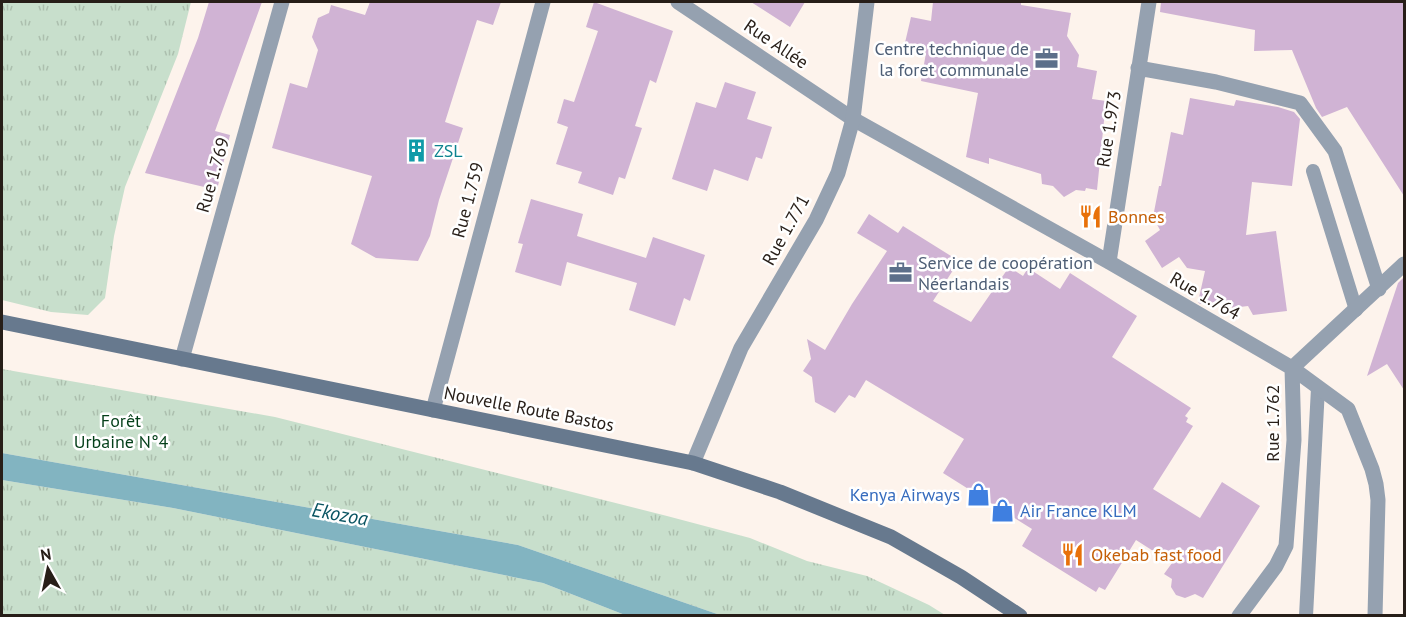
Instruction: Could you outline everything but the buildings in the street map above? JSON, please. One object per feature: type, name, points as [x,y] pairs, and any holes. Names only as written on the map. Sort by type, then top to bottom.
[{"type":"main road","name":"Nouvelle Route Bastos","points":[[2,322],[693,463],[780,492],[891,537],[961,577],[1020,615]]},
{"type":"street","name":"Rue 1.769","points":[[182,358],[282,2]]},
{"type":"street","name":"Rue 1.759","points":[[433,410],[543,2]]},
{"type":"street","name":"Rue Allée","points":[[678,2],[853,119]]},
{"type":"street","name":"Rue 1.771","points":[[693,463],[741,348],[816,220],[838,173],[853,119],[867,2]]},
{"type":"street","name":"Rue 1.973","points":[[1109,262],[1149,2]]},
{"type":"street","points":[[1138,68],[1216,82],[1300,103],[1335,151],[1379,289]]},
{"type":"street","name":"Rue 1.764","points":[[853,119],[1109,262],[1292,368],[1348,409],[1376,484],[1378,500],[1376,615]]},
{"type":"street","name":"Rue 1.762","points":[[1239,615],[1276,566],[1286,546],[1294,440],[1292,368],[1404,264]]},
{"type":"lane","points":[[1313,171],[1356,310]]},
{"type":"lane","points":[[1305,615],[1318,388]]},
{"type":"green space","points":[[2,2],[191,2],[178,54],[125,187],[114,236],[105,298],[88,315],[51,312],[2,300]]},
{"type":"green space","name":"Forêt Urbaine N°4","points":[[2,369],[275,417],[667,516],[750,538],[807,561],[867,576],[945,615],[720,615],[518,545],[2,453]]},
{"type":"green space","name":"Forêt Urbaine N°4","points":[[2,480],[173,508],[543,583],[625,615],[2,615]]},
{"type":"water","name":"Ekozoa","points":[[2,453],[518,545],[720,615],[625,615],[543,583],[173,508],[2,480]]},
{"type":"place","name":"Centre technique de la foret communale","points":[[1047,59]]},
{"type":"place","name":"ZSL","points":[[416,151]]},
{"type":"place","name":"Bonnes","points":[[1090,217]]},
{"type":"place","name":"Service de coopération Néerlandais","points":[[900,273]]},
{"type":"place","name":"Kenya Airways","points":[[978,495]]},
{"type":"place","name":"Air France KLM","points":[[1002,511]]},
{"type":"place","name":"Okebab fast food","points":[[1073,555]]}]
